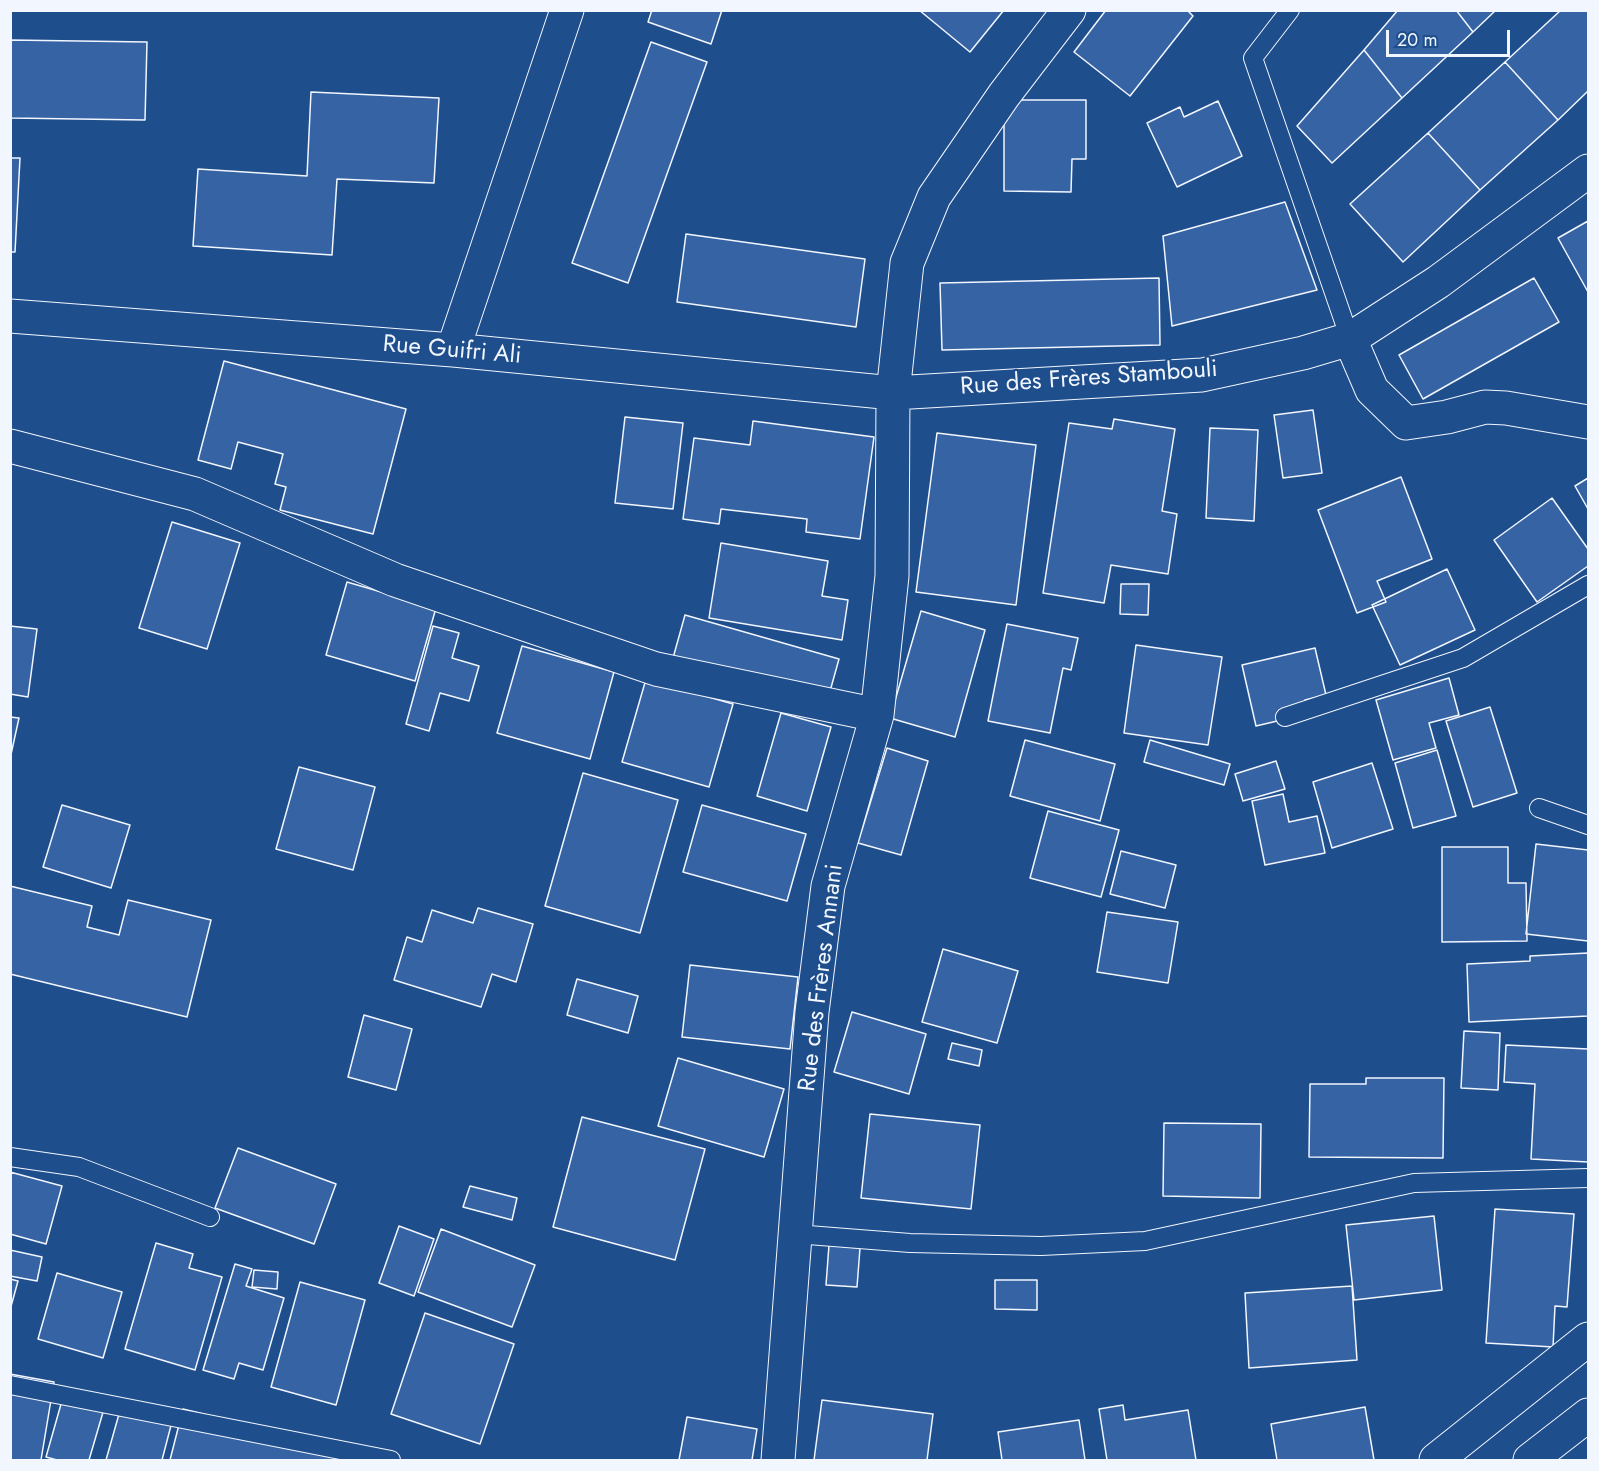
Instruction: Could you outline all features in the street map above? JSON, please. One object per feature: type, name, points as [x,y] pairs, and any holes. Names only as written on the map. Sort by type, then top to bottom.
[{"type":"street","points":[[453,350],[567,10]]},
{"type":"street","name":"Rue des Frères Annani","points":[[778,1461],[812,1012],[828,886],[877,715],[891,576],[893,393],[907,263],[934,197],[1005,95],[1069,10]]},
{"type":"street","name":"Rue des Frères Stambouli","points":[[893,393],[1202,375],[1350,339],[1438,282],[1588,171]]},
{"type":"street","name":"Rue Guifri Ali","points":[[10,316],[453,350],[893,393]]},
{"type":"street","points":[[1350,339],[1372,390],[1406,423],[1447,417],[1485,407],[1506,408],[1588,422]]},
{"type":"street","points":[[10,446],[195,494],[395,580],[656,669],[877,715]]},
{"type":"street","points":[[1436,1461],[1588,1339]]},
{"type":"street","points":[[1530,1461],[1588,1414]]},
{"type":"lane","points":[[1290,10],[1253,58],[1350,339]]},
{"type":"lane","points":[[1285,717],[1463,658],[1588,585]]},
{"type":"lane","points":[[1539,808],[1588,825]]},
{"type":"lane","points":[[10,1157],[80,1167],[210,1217]]},
{"type":"lane","points":[[795,1234],[910,1243],[1041,1246],[1145,1241],[1414,1183],[1588,1178]]},
{"type":"lane","points":[[10,1385],[391,1461]]},
{"type":"building","points":[[652,10],[722,10],[711,44],[648,22]]},
{"type":"building","points":[[919,10],[1004,10],[970,52]]},
{"type":"building","points":[[1106,10],[1187,10],[1193,16],[1130,96],[1074,52]]},
{"type":"building","points":[[1398,10],[1456,10],[1473,32],[1402,98],[1364,50]]},
{"type":"building","points":[[1456,10],[1496,10],[1473,32]]},
{"type":"building","points":[[1561,10],[1588,10],[1588,91],[1558,120],[1505,62]]},
{"type":"building","points":[[10,40],[147,42],[145,120],[10,118]]},
{"type":"building","points":[[651,42],[707,62],[628,283],[572,263]]},
{"type":"building","points":[[1364,50],[1402,98],[1332,163],[1297,126]]},
{"type":"building","points":[[1505,62],[1558,120],[1480,190],[1428,133]]},
{"type":"building","points":[[311,92],[439,98],[434,183],[337,179],[332,255],[193,246],[198,169],[307,176]]},
{"type":"building","points":[[1004,100],[1086,100],[1086,159],[1072,159],[1071,192],[1004,191]]},
{"type":"building","points":[[1218,101],[1242,156],[1177,187],[1147,123],[1180,107],[1184,117]]},
{"type":"building","points":[[1428,133],[1480,190],[1403,262],[1350,204]]},
{"type":"building","points":[[10,158],[20,158],[15,252],[10,252]]},
{"type":"building","points":[[1285,202],[1317,290],[1172,326],[1163,236]]},
{"type":"building","points":[[1588,221],[1588,292],[1558,238]]},
{"type":"building","points":[[686,234],[865,259],[856,327],[677,302]]},
{"type":"building","points":[[1159,278],[1160,345],[942,350],[940,283]]},
{"type":"building","points":[[1534,278],[1559,322],[1423,399],[1399,355]]},
{"type":"building","points":[[224,361],[406,409],[373,534],[280,510],[286,487],[275,484],[283,454],[238,442],[231,469],[198,460]]},
{"type":"building","points":[[1313,410],[1322,473],[1283,478],[1274,415]]},
{"type":"building","points":[[625,417],[683,423],[673,509],[615,503]]},
{"type":"building","points":[[1114,419],[1175,429],[1162,511],[1177,514],[1168,574],[1111,565],[1104,603],[1043,593],[1069,423],[1112,429]]},
{"type":"building","points":[[753,421],[874,437],[860,539],[806,532],[807,519],[721,509],[719,524],[683,519],[694,438],[750,445]]},
{"type":"building","points":[[1210,428],[1258,430],[1254,521],[1206,518]]},
{"type":"building","points":[[937,433],[1036,445],[1016,605],[916,592]]},
{"type":"building","points":[[1401,477],[1432,559],[1377,581],[1386,602],[1357,613],[1318,510]]},
{"type":"building","points":[[1588,478],[1588,509],[1575,486]]},
{"type":"building","points":[[1552,498],[1588,549],[1588,566],[1537,602],[1494,540]]},
{"type":"building","points":[[172,522],[240,543],[207,649],[139,628]]},
{"type":"building","points":[[721,543],[828,561],[822,596],[848,600],[842,640],[709,618]]},
{"type":"building","points":[[1447,569],[1475,630],[1400,665],[1372,605]]},
{"type":"building","points":[[347,582],[436,608],[415,681],[326,655]]},
{"type":"building","points":[[1121,584],[1149,584],[1148,615],[1120,614]]},
{"type":"building","points":[[921,611],[985,630],[955,737],[890,718]]},
{"type":"building","points":[[685,615],[839,659],[827,702],[673,658]]},
{"type":"building","points":[[1007,624],[1078,638],[1071,670],[1063,668],[1050,733],[988,721]]},
{"type":"building","points":[[10,626],[37,629],[28,697],[10,694]]},
{"type":"building","points":[[433,626],[459,633],[452,658],[479,666],[469,701],[440,693],[429,731],[406,724]]},
{"type":"building","points":[[1136,645],[1222,657],[1208,745],[1124,733]]},
{"type":"building","points":[[522,646],[614,672],[590,759],[497,733]]},
{"type":"building","points":[[1315,648],[1326,695],[1305,700],[1307,714],[1256,726],[1242,665]]},
{"type":"building","points":[[1449,678],[1459,715],[1429,723],[1436,748],[1393,760],[1376,700]]},
{"type":"building","points":[[646,679],[733,704],[709,787],[622,762]]},
{"type":"building","points":[[1490,707],[1517,793],[1473,807],[1446,721]]},
{"type":"building","points":[[781,713],[831,727],[807,811],[757,796]]},
{"type":"building","points":[[10,717],[19,718],[10,759]]},
{"type":"building","points":[[1025,740],[1115,764],[1100,821],[1010,796]]},
{"type":"building","points":[[1150,740],[1230,764],[1224,785],[1144,762]]},
{"type":"building","points":[[887,748],[928,761],[901,855],[858,843]]},
{"type":"building","points":[[1437,750],[1456,816],[1413,828],[1395,763]]},
{"type":"building","points":[[1276,761],[1285,789],[1243,801],[1235,774]]},
{"type":"building","points":[[1372,763],[1393,829],[1332,848],[1313,782]]},
{"type":"building","points":[[299,767],[375,787],[353,870],[276,849]]},
{"type":"building","points":[[583,773],[678,800],[640,933],[545,906]]},
{"type":"building","points":[[1283,794],[1289,822],[1317,816],[1325,853],[1265,865],[1252,801]]},
{"type":"building","points":[[62,805],[130,825],[111,888],[43,867]]},
{"type":"building","points":[[702,805],[806,834],[787,901],[683,872]]},
{"type":"building","points":[[1048,811],[1119,830],[1101,897],[1030,878]]},
{"type":"building","points":[[1536,844],[1588,850],[1588,941],[1526,934]]},
{"type":"building","points":[[1442,847],[1508,847],[1508,883],[1526,883],[1527,941],[1442,942]]},
{"type":"building","points":[[1121,851],[1176,865],[1165,908],[1110,894]]},
{"type":"building","points":[[10,886],[92,906],[87,927],[119,935],[128,900],[211,920],[187,1017],[10,974]]},
{"type":"building","points":[[478,908],[533,924],[516,982],[492,974],[481,1007],[394,980],[407,937],[422,942],[432,910],[473,923]]},
{"type":"building","points":[[1107,912],[1178,922],[1168,983],[1097,972]]},
{"type":"building","points":[[943,949],[1018,971],[997,1043],[922,1022]]},
{"type":"building","points":[[1588,953],[1588,1016],[1469,1022],[1467,964],[1530,961],[1530,956]]},
{"type":"building","points":[[690,965],[798,977],[790,1049],[682,1037]]},
{"type":"building","points":[[577,979],[638,996],[628,1033],[567,1015]]},
{"type":"building","points":[[852,1012],[926,1034],[909,1094],[834,1072]]},
{"type":"building","points":[[364,1015],[412,1029],[396,1090],[348,1077]]},
{"type":"building","points":[[1464,1031],[1500,1033],[1498,1090],[1461,1088]]},
{"type":"building","points":[[952,1043],[982,1050],[979,1066],[948,1059]]},
{"type":"building","points":[[1506,1045],[1588,1049],[1588,1162],[1531,1159],[1535,1084],[1504,1082]]},
{"type":"building","points":[[678,1058],[784,1089],[764,1157],[658,1126]]},
{"type":"building","points":[[1366,1078],[1444,1078],[1443,1158],[1309,1157],[1310,1084],[1366,1084]]},
{"type":"building","points":[[870,1114],[980,1125],[971,1209],[861,1198]]},
{"type":"building","points":[[582,1117],[705,1149],[675,1260],[553,1227]]},
{"type":"building","points":[[1164,1123],[1261,1124],[1260,1198],[1163,1196]]},
{"type":"building","points":[[238,1148],[336,1184],[314,1244],[215,1208]]},
{"type":"building","points":[[10,1172],[62,1186],[46,1244],[10,1234]]},
{"type":"building","points":[[470,1186],[517,1198],[512,1220],[463,1207]]},
{"type":"building","points":[[1495,1209],[1574,1214],[1567,1307],[1555,1306],[1553,1347],[1486,1343]]},
{"type":"building","points":[[1434,1216],[1442,1290],[1354,1300],[1346,1225]]},
{"type":"building","points":[[399,1226],[434,1239],[414,1296],[379,1283]]},
{"type":"building","points":[[441,1229],[535,1265],[512,1327],[418,1292]]},
{"type":"building","points":[[156,1243],[193,1254],[189,1268],[222,1277],[195,1370],[125,1349]]},
{"type":"building","points":[[829,1245],[860,1248],[857,1287],[826,1285]]},
{"type":"building","points":[[10,1250],[42,1257],[37,1281],[10,1276]]},
{"type":"building","points":[[235,1264],[252,1269],[246,1286],[284,1298],[263,1370],[239,1363],[234,1379],[203,1370]]},
{"type":"building","points":[[254,1270],[278,1272],[277,1289],[252,1287]]},
{"type":"building","points":[[57,1273],[122,1292],[103,1358],[38,1339]]},
{"type":"building","points":[[10,1279],[18,1281],[10,1310]]},
{"type":"building","points":[[995,1280],[1037,1280],[1037,1310],[995,1309]]},
{"type":"building","points":[[300,1282],[365,1300],[336,1405],[271,1387]]},
{"type":"building","points":[[1352,1286],[1357,1360],[1249,1368],[1245,1293]]},
{"type":"building","points":[[425,1313],[514,1344],[480,1444],[391,1414]]},
{"type":"building","points":[[10,1374],[54,1382],[41,1460],[10,1460]]},
{"type":"building","points":[[65,1390],[106,1402],[89,1460],[57,1460],[46,1457]]},
{"type":"building","points":[[123,1400],[174,1414],[162,1460],[106,1460]]},
{"type":"building","points":[[822,1400],[933,1414],[927,1460],[814,1460]]},
{"type":"building","points":[[1123,1405],[1125,1420],[1188,1410],[1196,1460],[1107,1460],[1099,1409]]},
{"type":"building","points":[[1365,1407],[1374,1460],[1277,1460],[1271,1424]]},
{"type":"building","points":[[183,1409],[352,1451],[349,1460],[170,1460]]},
{"type":"building","points":[[687,1417],[757,1429],[752,1460],[679,1460]]},
{"type":"building","points":[[1079,1420],[1085,1460],[1002,1460],[998,1432]]}]
